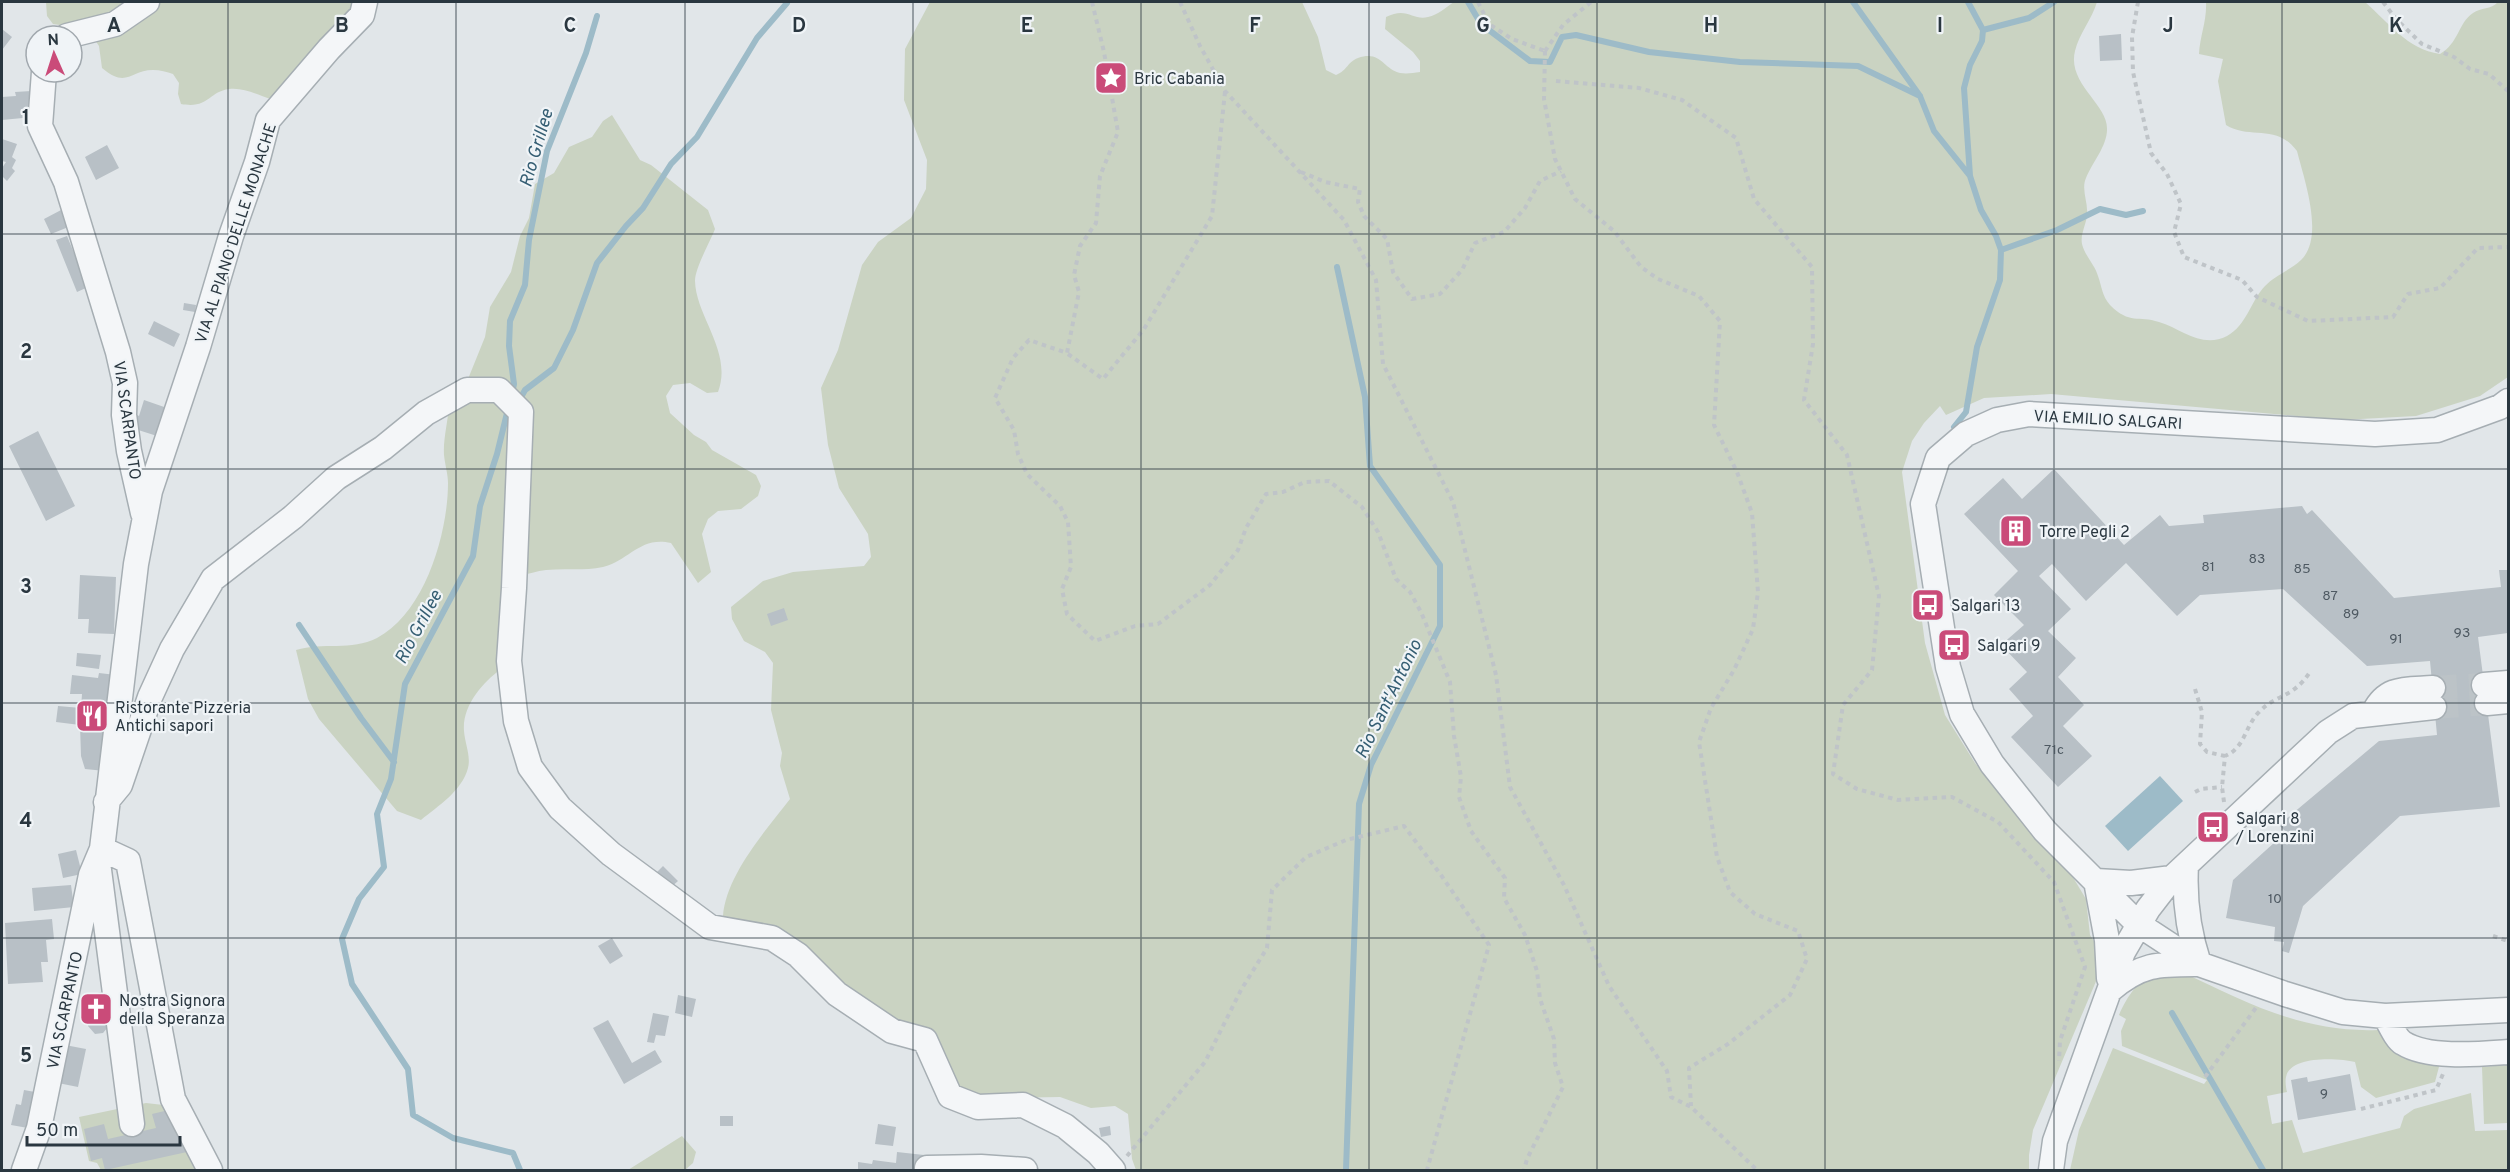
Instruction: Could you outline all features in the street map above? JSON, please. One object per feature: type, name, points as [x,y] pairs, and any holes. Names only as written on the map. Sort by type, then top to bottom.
[{"type":"street","points":[[84,32],[116,24],[147,2]]},
{"type":"street","name":"VIA AL PIANO DELLE MONACHE","points":[[144,521],[150,491],[198,347],[231,236],[257,162],[268,120],[329,49],[362,15],[365,2]]},
{"type":"street","name":"VIA SCARPANTO","points":[[24,1170],[39,1128],[91,875],[100,854],[136,564],[144,521],[129,452],[124,415],[124,383],[118,352],[66,182],[40,126],[43,84]]},
{"type":"street","points":[[106,802],[120,786],[150,697],[172,649],[213,579],[293,517],[336,478],[382,448],[426,413],[467,390],[500,390],[521,412],[514,588],[508,660],[516,721],[530,767],[560,808],[611,854],[710,927],[772,938],[798,955],[837,994],[891,1031],[925,1040],[950,1096],[978,1107],[1023,1105],[1065,1126],[1118,1166]]},
{"type":"street","name":"VIA EMILIO SALGARI","points":[[2199,964],[2138,924],[2045,831],[1992,764],[1962,714],[1948,667],[1923,504],[1938,458],[1966,434],[1997,420],[2029,414],[2375,434],[2437,430],[2500,407],[2508,401]]},
{"type":"street","points":[[2493,696],[2508,683]]},
{"type":"street","points":[[2051,1170],[2055,1141],[2123,952],[2138,924],[2179,872],[2328,732],[2353,716],[2434,697]]},
{"type":"street","points":[[132,1124],[100,854],[128,861],[173,1099],[210,1170]]},
{"type":"street","points":[[2110,990],[2107,940],[2096,881],[2131,883],[2179,872]]},
{"type":"street","points":[[2179,872],[2190,935],[2199,964]]},
{"type":"street","points":[[2110,990],[2129,974],[2147,967],[2199,964],[2343,1012],[2385,1016],[2508,1010]]},
{"type":"street","points":[[2385,1016],[2402,1043],[2451,1055],[2508,1052]]},
{"type":"street","points":[[927,1168],[981,1167],[1025,1170]]},
{"type":"path","points":[[1067,353],[1078,303],[1079,292],[1074,274],[1080,246],[1096,223],[1100,176],[1118,132],[1104,52],[1092,2]]},
{"type":"path","points":[[1180,2],[1225,91],[1344,220],[1376,280],[1383,364],[1453,502],[1496,675],[1510,787],[1564,885],[1609,986],[1667,1071],[1671,1097],[1691,1107],[1757,1170]]},
{"type":"path","points":[[1478,2],[1488,24],[1512,39],[1545,51]]},
{"type":"path","points":[[1591,2],[1563,25],[1545,51],[1544,99],[1555,159],[1575,199],[1614,231],[1641,267],[1658,279],[1699,296],[1720,321],[1714,425],[1737,472],[1752,513],[1758,592],[1753,629],[1734,670],[1711,708],[1699,742],[1717,857],[1730,892],[1755,914],[1798,931],[1807,959],[1790,995],[1728,1044],[1689,1068],[1691,1107]]},
{"type":"path","points":[[2138,2],[2132,37],[2133,72],[2151,153],[2167,174],[2181,204],[2174,232],[2184,257],[2242,280],[2257,297],[2308,321],[2393,316],[2408,294],[2440,288],[2478,248],[2508,247]]},
{"type":"path","points":[[2383,2],[2397,20],[2422,44],[2454,57],[2470,69],[2489,74],[2508,91]]},
{"type":"path","points":[[1556,81],[1639,88],[1682,100],[1736,138],[1754,199],[1812,267],[1813,344],[1804,400],[1847,455],[1879,597],[1872,670],[1843,705],[1833,774],[1857,789],[1898,800],[1952,798],[1998,822],[2054,882],[2085,967],[2060,1041],[2058,1071]]},
{"type":"path","points":[[1225,91],[1212,216],[1144,329],[1103,379],[1067,353],[1029,340],[1013,358],[995,398],[1014,430],[1018,454],[1027,474],[1060,506],[1068,522],[1071,567],[1062,589],[1066,614],[1095,641],[1135,626],[1158,624],[1210,585],[1238,550],[1246,528],[1266,494],[1283,492],[1305,482],[1329,481],[1362,507],[1378,532],[1396,579],[1410,592],[1450,682],[1454,736],[1461,777],[1459,798],[1471,831],[1505,878],[1504,898],[1528,944],[1537,971],[1540,999],[1554,1039],[1555,1063],[1563,1087],[1524,1170]]},
{"type":"path","points":[[1300,172],[1325,182],[1360,189],[1358,202],[1365,216],[1387,239],[1392,272],[1412,299],[1440,294],[1462,270],[1475,243],[1504,232],[1526,208],[1540,180],[1561,171]]},
{"type":"path","points":[[2195,689],[2202,712],[2200,744],[2207,752],[2225,756],[2239,746],[2252,720],[2260,710],[2293,692],[2302,685],[2310,672]]},
{"type":"path","points":[[2225,756],[2222,787],[2224,802],[2235,820]]},
{"type":"path","points":[[2195,792],[2201,789],[2222,787]]},
{"type":"path","points":[[1118,1166],[1205,1062],[1241,990],[1267,948],[1272,890],[1306,857],[1346,840],[1404,826],[1441,874],[1489,945],[1427,1170]]},
{"type":"path","points":[[2493,936],[2508,941]]},
{"type":"path","points":[[2205,1077],[2269,989]]},
{"type":"path","points":[[2361,1109],[2436,1090],[2451,1055]]},
{"type":"green space","points":[[46,2],[131,2],[113,12],[79,24],[53,24],[47,16]]},
{"type":"green space","points":[[158,2],[362,2],[271,99],[245,90],[229,89],[203,102],[190,105],[181,104],[178,94],[179,83],[173,74],[153,70],[123,78],[110,74],[102,68],[99,46],[93,37]]},
{"type":"green space","points":[[930,2],[1302,2],[1318,37],[1326,70],[1336,75],[1354,60],[1366,56],[1377,58],[1400,73],[1420,72],[1420,61],[1413,52],[1385,29],[1386,17],[1405,13],[1423,18],[1428,17],[1439,13],[1454,2],[2097,2],[2077,45],[2074,63],[2082,83],[2101,110],[2107,128],[2105,141],[2085,182],[2087,213],[2082,236],[2083,248],[2097,272],[2105,298],[2117,311],[2129,317],[2159,322],[2192,336],[2209,340],[2227,336],[2234,331],[2244,320],[2265,286],[2301,260],[2308,250],[2312,223],[2308,192],[2297,151],[2289,142],[2272,134],[2244,131],[2226,125],[2218,81],[2223,59],[2199,54],[2206,2],[2365,2],[2408,41],[2440,54],[2451,44],[2464,22],[2473,13],[2498,2],[2508,2],[2508,377],[2480,396],[2416,416],[2342,420],[2051,394],[1984,398],[1946,415],[1940,406],[1924,423],[1912,441],[1902,472],[1925,643],[1945,715],[1975,763],[2027,827],[2068,869],[2086,899],[2090,935],[2098,947],[2097,979],[2033,1130],[2029,1170],[1136,1170],[1132,1159],[1128,1114],[1115,1106],[1091,1108],[1060,1097],[1001,1098],[967,1093],[958,1085],[933,1040],[841,989],[797,938],[772,927],[733,921],[723,916],[731,885],[739,869],[790,799],[780,766],[782,753],[771,710],[773,663],[765,652],[744,641],[732,619],[731,607],[763,581],[793,572],[864,566],[871,557],[868,534],[839,488],[828,445],[821,388],[838,350],[862,265],[878,242],[911,218],[926,189],[927,160],[904,100],[905,49]]},
{"type":"green space","points":[[612,115],[640,160],[651,165],[708,210],[715,229],[700,262],[695,281],[701,308],[718,349],[721,363],[718,392],[707,393],[690,383],[673,385],[666,396],[670,413],[694,435],[706,442],[712,450],[756,475],[761,486],[758,496],[741,509],[718,511],[708,519],[702,534],[711,572],[698,583],[671,543],[660,542],[643,546],[603,567],[546,570],[519,576],[526,406],[501,384],[487,379],[468,379],[485,337],[490,307],[511,272],[520,236],[529,218],[535,184],[554,173],[569,147],[592,137],[603,121]]},
{"type":"green space","points":[[495,395],[508,417],[510,437],[501,669],[480,688],[466,713],[464,731],[469,763],[461,784],[421,820],[397,811],[319,719],[308,699],[296,650],[367,642],[394,626],[408,610],[421,591],[430,570],[444,525],[448,476],[444,449],[449,405]]},
{"type":"green space","points":[[2182,972],[2277,1014],[2325,1027],[2378,1030],[2398,1048],[2440,1063],[2435,1082],[2376,1098],[2361,1087],[2355,1062],[2327,1059],[2296,1065],[2289,1070],[2286,1077],[2287,1092],[2267,1096],[2272,1124],[2292,1120],[2303,1153],[2400,1128],[2404,1116],[2414,1109],[2471,1093],[2475,1131],[2508,1130],[2508,1170],[2070,1170],[2079,1130],[2113,1048],[2204,1084],[2207,1080],[2122,1046],[2121,1031],[2126,1019],[2119,1015],[2131,993],[2150,979]]},
{"type":"green space","points":[[2508,1065],[2508,1123],[2484,1124],[2482,1067]]},
{"type":"green space","points":[[146,1103],[172,1106],[204,1170],[101,1170],[97,1163],[89,1161],[79,1117]]},
{"type":"green space","points":[[682,1136],[696,1152],[693,1163],[685,1170],[628,1170]]},
{"type":"water","points":[[2160,776],[2183,801],[2128,851],[2105,826]]},
{"type":"building","points":[[2,29],[12,37],[2,50]]},
{"type":"building","points":[[2121,34],[2122,60],[2100,61],[2099,36]]},
{"type":"building","points":[[31,91],[33,117],[2,120],[2,97],[16,96],[15,92]]},
{"type":"building","points":[[2,139],[17,144],[12,157],[16,160],[12,168],[15,171],[7,181],[2,176],[2,168],[6,162],[2,161]]},
{"type":"building","points":[[107,145],[119,168],[96,180],[85,157]]},
{"type":"building","points":[[63,209],[71,226],[51,234],[44,219]]},
{"type":"building","points":[[67,236],[88,287],[77,292],[56,240]]},
{"type":"building","points":[[184,303],[196,305],[195,312],[183,310]]},
{"type":"building","points":[[154,321],[180,334],[174,347],[148,334]]},
{"type":"building","points":[[144,400],[167,408],[157,436],[132,428],[135,414],[139,416]]},
{"type":"building","points":[[38,431],[75,506],[46,521],[9,446]]},
{"type":"building","points":[[2054,469],[2124,545],[2160,515],[2169,526],[2204,523],[2203,515],[2302,506],[2307,514],[2312,510],[2394,598],[2501,587],[2499,570],[2508,570],[2508,633],[2478,637],[2500,807],[2400,816],[2303,906],[2289,953],[2282,951],[2284,942],[2274,941],[2275,927],[2226,918],[2233,880],[2286,832],[2279,825],[2379,741],[2437,735],[2430,661],[2367,666],[2283,589],[2200,595],[2177,616],[2126,563],[2086,601],[2052,564],[2039,576],[2071,609],[2048,631],[2076,658],[2058,677],[2084,705],[2063,726],[2092,756],[2058,787],[2011,737],[2033,716],[2009,689],[2027,672],[2001,645],[2024,625],[1994,595],[2018,571],[1964,514],[2003,478],[2022,499]]},
{"type":"building","points":[[80,575],[116,577],[114,634],[88,633],[89,619],[78,619]]},
{"type":"building","points":[[784,608],[788,620],[771,626],[767,614]]},
{"type":"building","points":[[77,653],[101,655],[99,669],[76,666]]},
{"type":"building","points":[[99,673],[116,675],[105,771],[85,769],[81,756],[80,725],[56,722],[58,706],[81,708],[82,694],[70,694],[72,675],[98,678]]},
{"type":"building","points":[[76,850],[82,874],[63,878],[58,854]]},
{"type":"building","points":[[663,866],[678,881],[668,890],[654,875]]},
{"type":"building","points":[[71,885],[74,907],[34,911],[32,888]]},
{"type":"building","points":[[52,919],[54,939],[46,940],[48,962],[41,962],[43,982],[8,984],[5,923]]},
{"type":"building","points":[[612,938],[623,956],[610,964],[598,946]]},
{"type":"building","name":"Nostra Signora della Speranza","points":[[104,992],[108,1027],[103,1033],[95,1034],[88,1026],[84,995]]},
{"type":"building","points":[[678,995],[696,999],[692,1017],[675,1013]]},
{"type":"building","points":[[653,1013],[669,1016],[665,1036],[656,1035],[654,1043],[647,1042]]},
{"type":"building","points":[[608,1020],[632,1063],[655,1050],[662,1062],[624,1084],[593,1028]]},
{"type":"building","points":[[65,1045],[86,1049],[78,1087],[58,1083]]},
{"type":"building","points":[[2350,1074],[2356,1110],[2298,1120],[2291,1080],[2307,1077],[2308,1082]]},
{"type":"building","points":[[24,1090],[35,1092],[28,1128],[11,1125],[16,1104],[21,1105]]},
{"type":"building","points":[[177,1108],[187,1152],[105,1170],[102,1158],[91,1161],[84,1129],[104,1124],[108,1139],[156,1128],[152,1114]]},
{"type":"building","points":[[720,1116],[733,1116],[733,1126],[720,1126]]},
{"type":"building","points":[[878,1124],[896,1127],[893,1146],[875,1144]]},
{"type":"building","points":[[1110,1126],[1111,1135],[1101,1137],[1099,1128]]},
{"type":"building","points":[[897,1152],[924,1155],[922,1170],[858,1170],[858,1162],[872,1164],[873,1160],[896,1163]]},
{"type":"waterway","points":[[1468,2],[1481,24],[1530,61],[1550,62],[1562,37],[1576,35],[1649,52],[1740,62],[1858,66],[1920,96]]},
{"type":"waterway","points":[[1853,2],[1920,96],[1934,131],[1970,176]]},
{"type":"waterway","points":[[1954,427],[1966,412],[1977,347],[2000,280],[2001,250],[1981,210],[1970,176],[1964,88],[1970,65],[1982,41],[1983,30],[1968,2]]},
{"type":"waterway","points":[[1983,30],[2029,18],[2054,2]]},
{"type":"waterway","points":[[519,401],[525,390],[554,368],[573,330],[597,263],[643,208],[671,164],[697,137],[757,38],[787,3]]},
{"type":"waterway","name":"Rio Grillee","points":[[512,393],[514,384],[509,346],[510,321],[525,285],[529,240],[547,151],[586,53],[597,16]]},
{"type":"waterway","points":[[2001,250],[2057,230],[2100,209],[2126,215],[2143,211]]},
{"type":"waterway","name":"Rio Sant'Antonio","points":[[1337,267],[1365,397],[1370,466],[1440,565],[1440,626],[1371,765],[1359,804],[1346,1170]]},
{"type":"waterway","name":"Rio Grillee","points":[[508,409],[497,454],[480,506],[473,556],[405,684],[391,779],[377,814],[384,867],[359,899],[342,939],[352,984],[408,1069],[413,1115],[453,1138],[513,1153],[520,1170]]},
{"type":"waterway","points":[[299,625],[361,718],[394,762]]},
{"type":"waterway","points":[[2172,1013],[2263,1170]]},
{"type":"tunnel","points":[[2433,688],[2484,685]]},
{"type":"tunnel","points":[[2434,707],[2487,703]]},
{"type":"place","name":"Bric Cabania","points":[[1111,78]]},
{"type":"place","name":"Torre Pegli 2","points":[[2016,531]]},
{"type":"place","name":"Salgari 13","points":[[1928,605]]},
{"type":"place","name":"Salgari 9","points":[[1954,645]]},
{"type":"place","name":"Ristorante Pizzeria Antichi sapori","points":[[92,716]]},
{"type":"place","name":"Salgari 8 / Lorenzini","points":[[2213,827]]},
{"type":"place","name":"Nostra Signora della Speranza","points":[[96,1009]]}]
